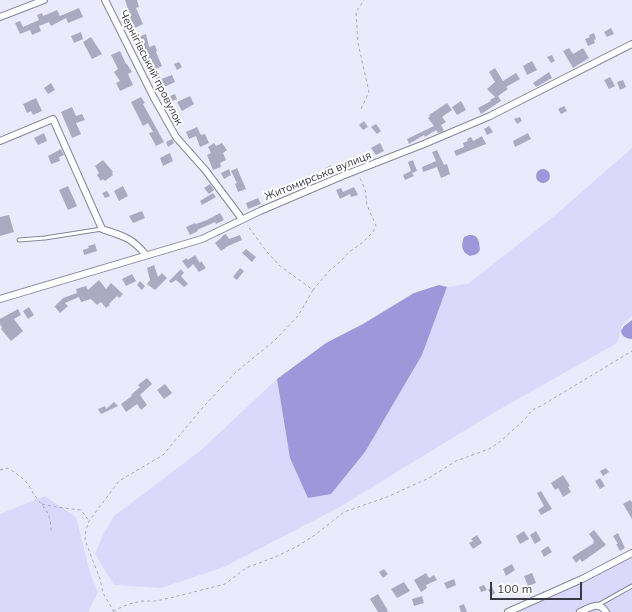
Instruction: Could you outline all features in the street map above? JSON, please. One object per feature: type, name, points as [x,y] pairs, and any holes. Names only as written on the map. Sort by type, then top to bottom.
[{"type":"street","points":[[0,17],[44,0]]},
{"type":"street","name":"Чернігівський провулок","points":[[106,1],[154,98],[176,137],[206,171],[242,219]]},
{"type":"street","name":"Житомирська вулиця","points":[[0,299],[202,239],[242,219],[490,116],[632,44]]},
{"type":"street","points":[[0,141],[53,119],[102,229],[125,237],[136,243],[146,255]]},
{"type":"street","points":[[508,612],[582,579],[632,553]]},
{"type":"street","points":[[580,612],[595,605],[604,608],[606,612]]},
{"type":"lane","points":[[19,240],[45,238],[102,229]]},
{"type":"lane","points":[[598,605],[632,586]]},
{"type":"path","points":[[361,109],[369,92],[358,43],[356,12],[364,0]]},
{"type":"path","points":[[355,171],[365,189],[367,205],[376,226],[373,232],[349,252],[341,262],[329,271],[313,290],[298,316],[275,340],[236,372],[181,432],[164,455],[119,481],[89,521],[85,540],[100,579],[103,593],[113,611],[129,604],[174,597],[225,584],[246,568],[298,546],[314,536],[344,512],[387,497],[429,478],[456,462],[489,449],[501,441],[525,419],[532,410],[541,406],[632,350]]},
{"type":"path","points":[[242,219],[267,252],[280,266],[313,290]]},
{"type":"path","points":[[0,470],[8,468],[22,477],[30,487],[35,497],[42,504],[51,520],[51,533]]},
{"type":"path","points":[[42,504],[81,510],[89,521]]},
{"type":"shaded area","points":[[632,148],[632,316],[622,325],[617,343],[495,412],[338,508],[224,567],[161,588],[114,585],[95,554],[102,537],[114,516],[200,451],[277,379],[290,458],[331,494],[365,452],[422,355],[447,287],[468,284],[553,217]]},
{"type":"shaded area","points":[[540,169],[546,169],[550,173],[550,179],[546,183],[540,183],[536,179],[536,173]]},
{"type":"shaded area","points":[[469,235],[477,237],[480,250],[477,254],[470,256],[463,250],[462,245],[464,237]]},
{"type":"shaded area","points":[[439,285],[447,287],[422,355],[365,452],[331,494],[308,498],[290,458],[277,379],[326,343],[363,324],[414,293]]},
{"type":"shaded area","points":[[632,320],[632,339],[625,337],[621,331],[624,326]]},
{"type":"shaded area","points":[[45,496],[76,517],[90,573],[98,592],[88,612],[0,612],[0,514]]},
{"type":"shaded area","points":[[632,556],[632,612],[518,612]]},
{"type":"building","points":[[125,0],[137,0],[139,7],[136,8],[143,24],[133,29],[127,16],[130,15]]},
{"type":"building","points":[[79,8],[83,17],[68,23],[66,18],[51,26],[49,22],[39,26],[41,31],[32,35],[30,30],[20,34],[15,23],[20,21],[23,27],[39,20],[37,15],[42,13],[43,16],[57,10],[60,16]]},
{"type":"building","points":[[611,28],[614,34],[607,37],[604,32]]},
{"type":"building","points":[[81,32],[83,39],[74,43],[71,36]]},
{"type":"building","points":[[594,33],[596,39],[594,40],[595,43],[588,46],[585,39]]},
{"type":"building","points":[[146,34],[149,47],[155,45],[156,52],[162,66],[156,69],[161,79],[172,75],[175,82],[162,88],[160,83],[158,84],[152,70],[149,71],[137,37]]},
{"type":"building","points":[[91,37],[102,54],[92,59],[83,42]]},
{"type":"building","points":[[569,48],[573,54],[583,48],[589,58],[573,68],[563,51]]},
{"type":"building","points":[[120,51],[126,64],[132,72],[128,74],[133,85],[120,91],[116,83],[120,81],[114,72],[118,69],[111,55]]},
{"type":"building","points":[[552,55],[555,61],[551,63],[547,57]]},
{"type":"building","points":[[532,61],[537,70],[527,75],[523,66]]},
{"type":"building","points":[[179,62],[182,67],[177,70],[174,64]]},
{"type":"building","points":[[495,68],[503,81],[516,73],[520,79],[506,87],[508,89],[498,96],[501,101],[481,114],[478,108],[495,97],[487,89],[495,82],[489,72]]},
{"type":"building","points":[[549,72],[552,78],[536,87],[533,83]]},
{"type":"building","points":[[610,77],[615,86],[609,89],[604,80]]},
{"type":"building","points":[[623,80],[626,87],[620,90],[617,82]]},
{"type":"building","points":[[51,83],[55,90],[48,94],[44,88]]},
{"type":"building","points":[[175,94],[177,99],[167,103],[165,98]]},
{"type":"building","points":[[190,96],[194,104],[182,111],[177,102]]},
{"type":"building","points":[[141,97],[145,103],[143,104],[164,142],[156,146],[149,133],[153,132],[148,123],[143,126],[131,102]]},
{"type":"building","points":[[36,98],[42,111],[33,115],[31,111],[27,113],[23,104]]},
{"type":"building","points":[[461,101],[466,110],[457,115],[452,107]]},
{"type":"building","points":[[447,103],[452,110],[442,117],[446,122],[441,125],[444,131],[438,133],[436,130],[409,144],[407,139],[434,126],[428,118],[430,116],[429,115]]},
{"type":"building","points":[[564,106],[567,111],[561,114],[558,109]]},
{"type":"building","points":[[72,107],[76,116],[82,114],[85,120],[76,123],[81,134],[72,138],[61,112]]},
{"type":"building","points":[[520,117],[522,121],[517,124],[514,119]]},
{"type":"building","points":[[364,121],[368,127],[363,130],[359,125]]},
{"type":"building","points":[[376,124],[381,131],[377,134],[371,127]]},
{"type":"building","points":[[489,126],[493,132],[487,135],[484,129]]},
{"type":"building","points":[[197,127],[201,135],[205,134],[209,143],[200,147],[196,136],[189,139],[186,132]]},
{"type":"building","points":[[44,133],[47,141],[38,145],[34,138]]},
{"type":"building","points":[[528,133],[531,139],[515,147],[513,141]]},
{"type":"building","points":[[482,136],[486,144],[456,156],[454,151],[464,147],[463,143],[468,141],[467,139],[471,137],[473,141]]},
{"type":"building","points":[[172,139],[174,143],[168,147],[166,142]]},
{"type":"building","points":[[214,143],[216,146],[222,143],[227,150],[223,153],[226,160],[220,163],[221,167],[213,170],[207,155],[211,153],[208,147]]},
{"type":"building","points":[[380,143],[384,151],[376,155],[371,148]]},
{"type":"building","points":[[61,149],[64,155],[59,157],[60,161],[51,164],[48,156]]},
{"type":"building","points":[[437,150],[444,165],[447,164],[450,174],[441,178],[437,167],[423,172],[422,167],[436,161],[432,152]]},
{"type":"building","points":[[170,153],[173,161],[163,166],[160,158]]},
{"type":"building","points":[[103,160],[113,172],[113,175],[105,181],[103,179],[101,181],[97,175],[99,173],[95,166]]},
{"type":"building","points":[[413,160],[417,171],[412,173],[414,176],[405,180],[403,175],[411,171],[408,162]]},
{"type":"building","points":[[331,165],[334,170],[326,173],[324,169]]},
{"type":"building","points":[[237,168],[246,189],[238,192],[235,184],[237,183],[231,171]]},
{"type":"building","points":[[229,169],[231,175],[224,179],[221,173]]},
{"type":"building","points":[[210,184],[214,190],[209,194],[204,188]]},
{"type":"building","points":[[68,186],[77,206],[68,210],[59,190]]},
{"type":"building","points":[[123,186],[128,196],[119,201],[114,191]]},
{"type":"building","points":[[354,187],[358,195],[351,197],[350,194],[340,199],[336,190],[341,188],[343,192]]},
{"type":"building","points":[[107,191],[110,196],[105,198],[102,193]]},
{"type":"building","points":[[213,193],[216,197],[202,205],[200,201]]},
{"type":"building","points":[[258,198],[261,204],[248,209],[246,203]]},
{"type":"building","points":[[142,211],[145,218],[133,223],[129,216]]},
{"type":"building","points":[[220,213],[224,220],[216,224],[215,222],[197,230],[198,231],[190,235],[186,227],[207,220]]},
{"type":"building","points":[[9,215],[14,232],[0,236],[0,217]]},
{"type":"building","points":[[226,234],[229,239],[240,235],[242,240],[221,251],[215,243]]},
{"type":"building","points":[[95,244],[97,251],[84,255],[83,250],[89,248],[88,246]]},
{"type":"building","points":[[246,249],[256,257],[252,262],[242,253]]},
{"type":"building","points":[[195,255],[200,263],[201,261],[206,268],[199,272],[193,264],[188,269],[182,261],[187,258],[188,260]]},
{"type":"building","points":[[154,265],[158,277],[162,273],[167,278],[155,290],[147,284],[150,280],[147,268]]},
{"type":"building","points":[[240,268],[244,271],[237,280],[233,277]]},
{"type":"building","points":[[181,269],[184,273],[181,276],[188,284],[184,287],[176,280],[171,283],[169,281]]},
{"type":"building","points":[[132,274],[136,281],[126,286],[122,279]]},
{"type":"building","points":[[99,280],[106,289],[111,283],[123,294],[119,298],[117,296],[106,308],[101,302],[97,305],[91,299],[81,302],[79,297],[65,303],[68,306],[60,313],[55,307],[53,308],[63,298],[77,293],[76,289],[86,286],[88,290]]},
{"type":"building","points":[[140,281],[145,286],[142,290],[137,285]]},
{"type":"building","points":[[29,307],[34,315],[28,319],[23,311]]},
{"type":"building","points":[[18,309],[21,315],[14,319],[23,331],[11,341],[1,329],[0,319]]},
{"type":"building","points":[[147,378],[152,384],[140,395],[147,405],[141,410],[137,404],[126,412],[121,404],[132,396],[131,395],[140,387],[138,385]]},
{"type":"building","points":[[165,384],[172,393],[164,399],[157,390]]},
{"type":"building","points":[[114,402],[118,406],[101,414],[98,409],[105,406],[106,409]]},
{"type":"building","points":[[606,468],[609,472],[603,476],[600,471]]},
{"type":"building","points":[[563,475],[570,486],[568,487],[571,492],[563,497],[558,488],[555,490],[551,483]]},
{"type":"building","points":[[600,478],[605,486],[600,489],[595,481]]},
{"type":"building","points":[[541,491],[552,509],[541,515],[538,510],[544,506],[537,493]]},
{"type":"building","points":[[630,500],[632,502],[632,519],[623,504]]},
{"type":"building","points":[[594,530],[606,545],[582,562],[580,559],[576,563],[572,557],[594,543],[589,534]]},
{"type":"building","points":[[524,531],[529,539],[520,544],[516,536]]},
{"type":"building","points":[[536,531],[541,540],[535,544],[530,535]]},
{"type":"building","points":[[618,533],[625,548],[620,551],[613,536]]},
{"type":"building","points":[[477,535],[482,543],[473,549],[469,543],[473,541],[471,539]]},
{"type":"building","points":[[548,546],[552,552],[544,557],[541,551]]},
{"type":"building","points":[[512,564],[515,570],[506,576],[503,569]]},
{"type":"building","points":[[384,569],[388,574],[383,578],[379,572]]},
{"type":"building","points":[[426,573],[429,578],[434,575],[437,580],[426,585],[427,588],[421,592],[414,580]]},
{"type":"building","points":[[532,573],[536,583],[528,586],[524,576]]},
{"type":"building","points":[[454,579],[456,585],[447,589],[444,583]]},
{"type":"building","points":[[404,582],[410,591],[397,598],[391,589]]},
{"type":"building","points":[[484,585],[487,590],[481,592],[479,587]]},
{"type":"building","points":[[492,587],[495,593],[492,595],[488,590]]},
{"type":"building","points":[[378,594],[388,612],[378,612],[370,599]]},
{"type":"building","points":[[422,596],[424,603],[414,606],[412,599]]},
{"type":"building","points":[[464,604],[467,612],[461,612],[459,606]]}]
